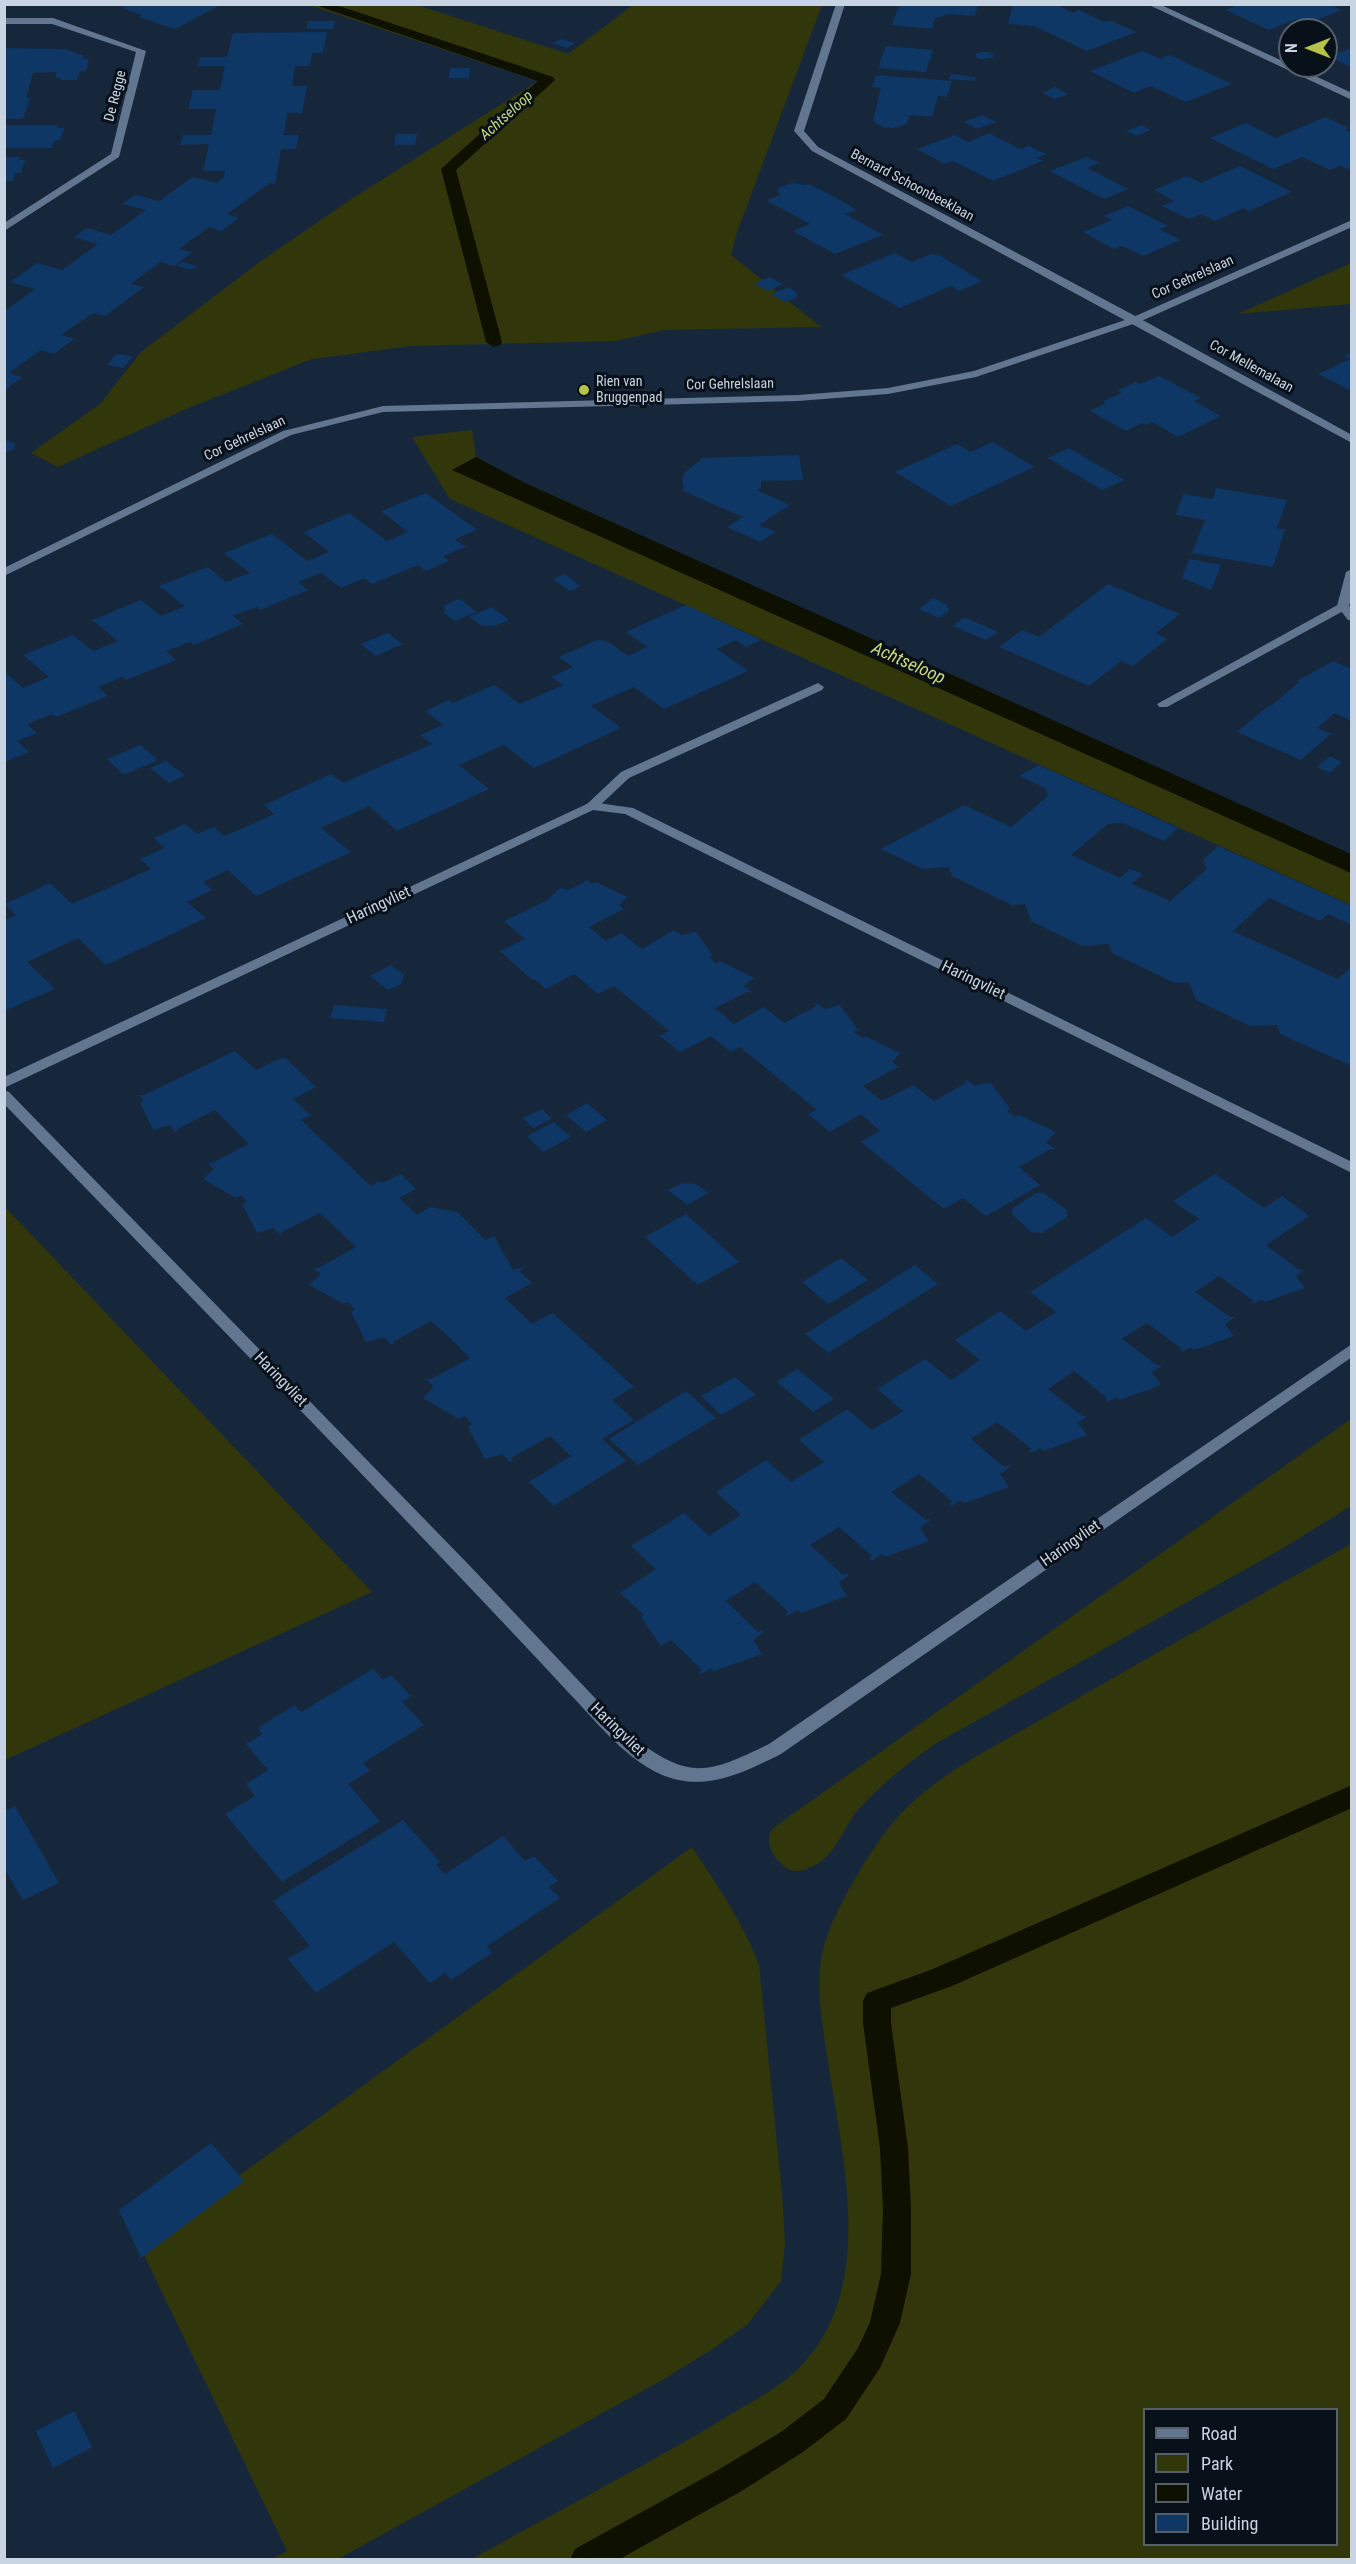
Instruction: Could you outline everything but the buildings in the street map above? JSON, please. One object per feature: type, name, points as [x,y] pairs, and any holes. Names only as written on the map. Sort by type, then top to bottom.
[{"type":"street","name":"Bernard Schoonbeeklaan","points":[[841,4],[799,131],[815,149],[1135,320]]},
{"type":"street","points":[[1151,4],[1352,97]]},
{"type":"street","name":"De Regge","points":[[4,21],[53,21],[141,51],[116,155],[4,228]]},
{"type":"street","name":"Cor Gehrelslaan","points":[[4,573],[287,433],[383,409],[798,398],[888,391],[976,374],[1135,320],[1352,223]]},
{"type":"street","name":"Cor Mellemalaan","points":[[1135,320],[1352,440]]},
{"type":"street","points":[[1162,704],[1343,606],[1352,572]]},
{"type":"street","points":[[1343,606],[1352,617]]},
{"type":"street","name":"Haringvliet","points":[[4,1083],[591,806],[625,775],[818,687]]},
{"type":"street","name":"Haringvliet","points":[[591,806],[628,811],[1352,1168]]},
{"type":"street","name":"Haringvliet","points":[[4,1095],[464,1570],[625,1741],[647,1759],[679,1775],[696,1778],[719,1775],[775,1749],[1352,1349]]},
{"type":"green space","points":[[309,5],[417,5],[568,54],[633,5],[822,5],[736,235],[731,255],[821,327],[664,330],[616,341],[411,346],[312,359],[186,409],[58,467],[31,453],[100,404],[141,352],[261,261],[353,198],[538,81]]},
{"type":"green space","points":[[1351,263],[1351,304],[1238,314]]},
{"type":"green space","points":[[472,430],[476,457],[453,470],[1351,873],[1351,905],[450,499],[412,437]]},
{"type":"green space","points":[[5,1207],[372,1592],[4,1760]]},
{"type":"green space","points":[[1351,1419],[1351,1506],[1285,1547],[935,1744],[914,1759],[867,1801],[853,1816],[832,1851],[817,1864],[804,1870],[794,1871],[777,1860],[769,1840],[773,1828]]},
{"type":"green space","points":[[1351,1544],[1351,2559],[472,2559],[655,2459],[768,2392],[797,2370],[823,2338],[839,2301],[847,2261],[846,2177],[821,2016],[819,1989],[823,1950],[842,1902],[861,1868],[891,1825],[924,1792],[983,1752]]},
{"type":"green space","points":[[692,1847],[737,1919],[759,1965],[782,2194],[785,2243],[781,2281],[748,2324],[711,2350],[664,2379],[338,2559],[272,2559],[287,2551],[142,2251],[240,2175]]},
{"type":"water","points":[[476,457],[525,483],[1351,854],[1351,873],[452,470]]},
{"type":"waterway","name":"Achtseloop","points":[[318,4],[548,80],[448,169],[494,342]]},
{"type":"waterway","points":[[586,2560],[729,2481],[792,2442],[835,2409],[869,2358],[885,2323],[896,2274],[897,2209],[894,2148],[877,2023],[877,2001],[942,1978],[1352,1796]]},
{"type":"place","name":"Rien van Bruggenpad","points":[[584,390]]}]
